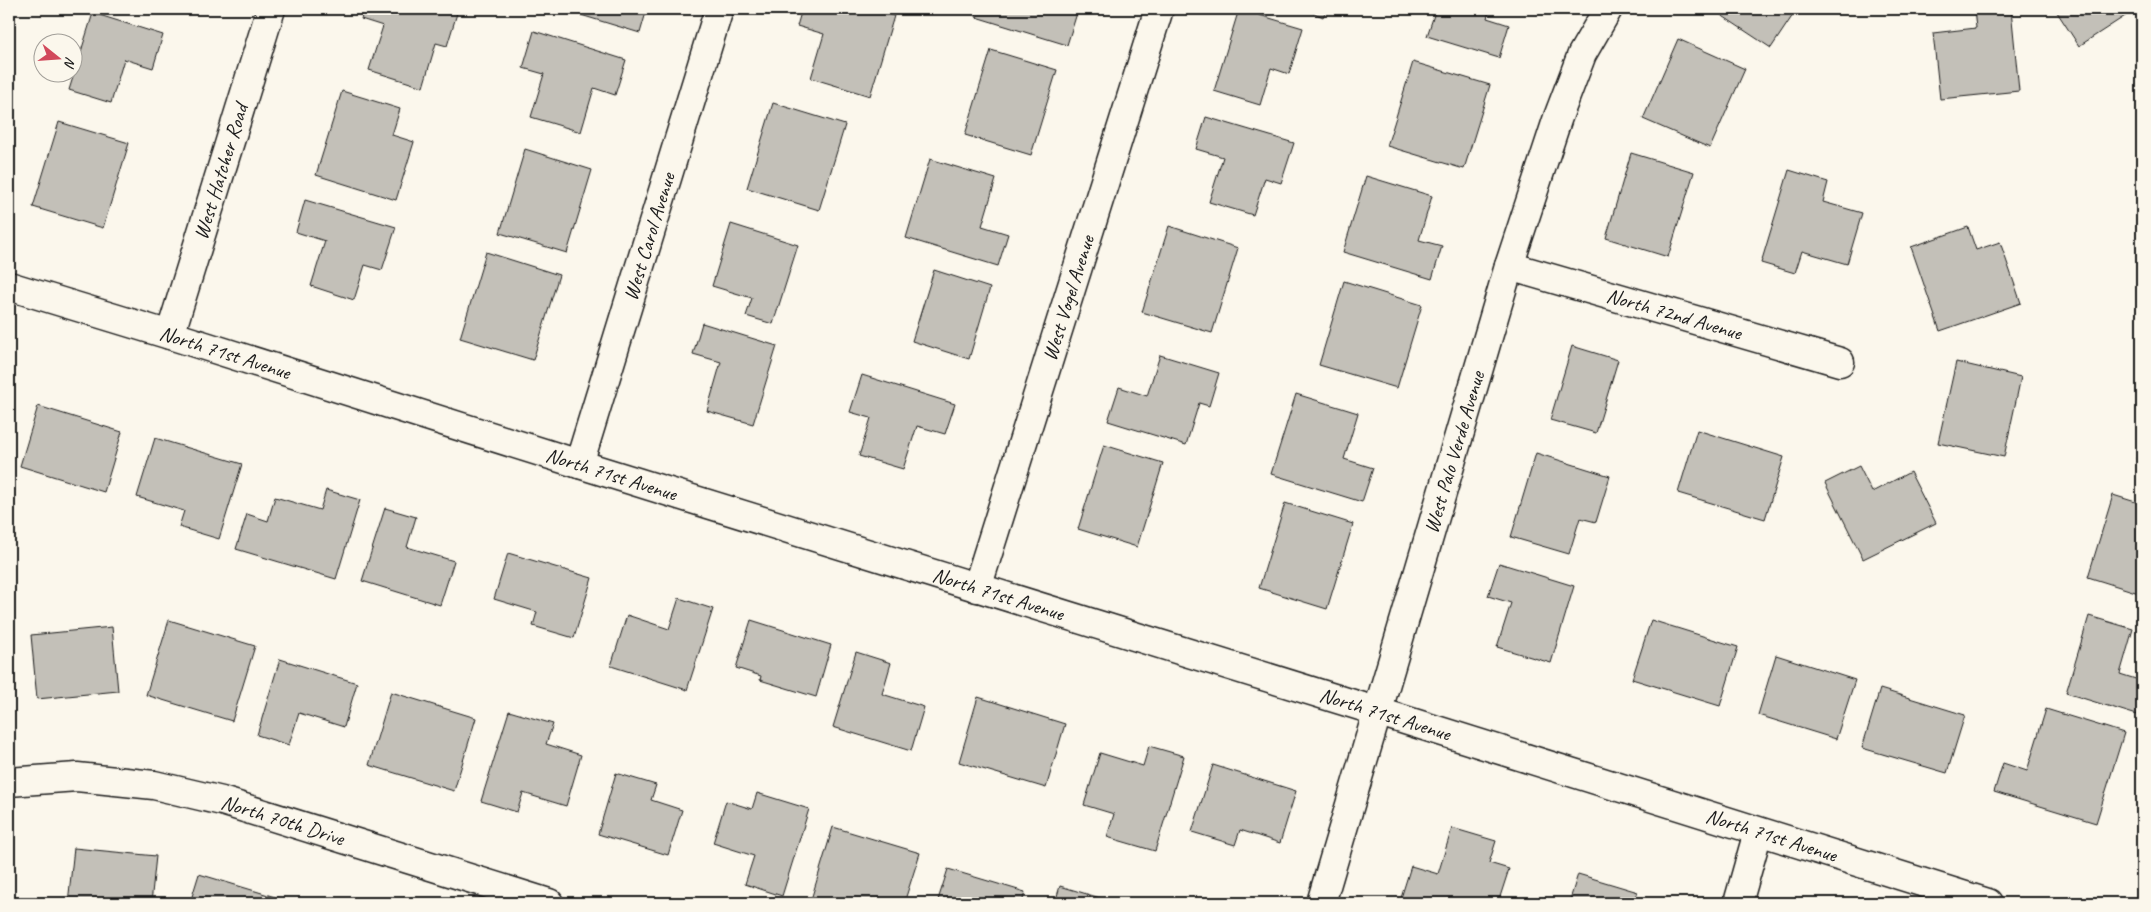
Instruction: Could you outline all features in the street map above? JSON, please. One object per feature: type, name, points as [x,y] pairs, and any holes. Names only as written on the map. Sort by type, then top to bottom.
[{"type":"street","name":"West Hatcher Road","points":[[170,335],[271,9]]},
{"type":"street","name":"West Carol Avenue","points":[[579,464],[719,9]]},
{"type":"street","name":"West Vogel Avenue","points":[[977,588],[1159,9]]},
{"type":"street","name":"West Palo Verde Avenue","points":[[1321,903],[1376,711],[1509,266],[1558,117],[1582,54],[1608,9]]},
{"type":"street","name":"North 72nd Avenue","points":[[1509,266],[1840,362]]},
{"type":"street","name":"North 71st Avenue","points":[[9,286],[1988,903]]},
{"type":"street","name":"North 70th Drive","points":[[9,782],[76,778],[154,785],[222,801],[549,903]]},
{"type":"street","points":[[1738,903],[1758,832]]},
{"type":"building","points":[[364,9],[458,10],[447,46],[436,43],[423,87],[369,70],[383,26],[361,19]]},
{"type":"building","points":[[573,9],[647,9],[640,33],[571,12]]},
{"type":"building","points":[[802,9],[870,9],[894,16],[870,96],[811,78],[824,34],[797,26]]},
{"type":"building","points":[[978,9],[1064,9],[1077,13],[1067,45],[976,17]]},
{"type":"building","points":[[1239,9],[1303,28],[1289,74],[1271,68],[1260,105],[1214,91]]},
{"type":"building","points":[[1305,9],[1327,9],[1323,17]]},
{"type":"building","points":[[1436,9],[1490,9],[1487,18],[1509,25],[1499,58],[1427,36]]},
{"type":"building","points":[[1712,9],[1797,9],[1771,48]]},
{"type":"building","points":[[1974,9],[2011,9],[2019,91],[1940,99],[1933,33],[1976,28]]},
{"type":"building","points":[[2055,9],[2136,9],[2079,46]]},
{"type":"building","points":[[93,13],[163,35],[153,68],[124,59],[111,103],[69,90],[71,82],[82,82],[82,48]]},
{"type":"building","points":[[534,31],[626,60],[615,95],[594,88],[581,132],[531,117],[544,74],[523,68]]},
{"type":"building","points":[[1678,39],[1745,69],[1710,148],[1643,119]]},
{"type":"building","points":[[991,50],[1057,70],[1031,155],[965,135]]},
{"type":"building","points":[[1413,62],[1490,85],[1464,169],[1387,146]]},
{"type":"building","points":[[342,91],[400,109],[392,135],[414,142],[396,200],[316,175]]},
{"type":"building","points":[[773,103],[845,125],[819,210],[747,188]]},
{"type":"building","points":[[1206,117],[1294,143],[1281,183],[1265,178],[1253,215],[1209,202],[1223,157],[1196,149]]},
{"type":"building","points":[[59,122],[129,143],[103,228],[33,207]]},
{"type":"building","points":[[525,149],[592,170],[567,253],[500,233]]},
{"type":"building","points":[[1631,153],[1694,172],[1668,257],[1606,238]]},
{"type":"building","points":[[930,159],[996,179],[982,226],[1008,234],[998,266],[906,238]]},
{"type":"building","points":[[1789,170],[1828,182],[1823,202],[1862,213],[1847,264],[1802,251],[1795,273],[1761,263]]},
{"type":"building","points":[[1366,176],[1432,196],[1419,240],[1442,246],[1432,279],[1343,252]]},
{"type":"building","points":[[305,200],[396,227],[382,270],[365,265],[354,300],[311,286],[325,241],[296,232]]},
{"type":"building","points":[[731,224],[798,245],[773,324],[746,316],[752,298],[712,286]]},
{"type":"building","points":[[1169,226],[1238,248],[1212,333],[1142,312]]},
{"type":"building","points":[[1968,227],[1976,250],[2000,242],[2021,303],[1940,331],[1911,247]]},
{"type":"building","points":[[486,252],[559,275],[533,360],[460,338]]},
{"type":"building","points":[[934,270],[990,288],[969,359],[912,341]]},
{"type":"building","points":[[1344,281],[1422,305],[1397,388],[1319,365]]},
{"type":"building","points":[[702,323],[777,346],[753,424],[707,411],[721,362],[693,354]]},
{"type":"building","points":[[1572,346],[1618,360],[1596,433],[1550,420]]},
{"type":"building","points":[[1160,355],[1219,373],[1209,406],[1199,403],[1186,445],[1108,421],[1119,387],[1147,396]]},
{"type":"building","points":[[1956,362],[2021,377],[2004,457],[1938,443]]},
{"type":"building","points":[[862,375],[955,404],[945,434],[917,426],[903,469],[859,456],[871,418],[850,412]]},
{"type":"building","points":[[1296,394],[1358,413],[1344,459],[1373,468],[1362,502],[1271,474]]},
{"type":"building","points":[[38,406],[122,432],[104,492],[20,466]]},
{"type":"building","points":[[1697,430],[1784,457],[1765,519],[1678,493]]},
{"type":"building","points":[[2142,437],[2142,461],[2136,459]]},
{"type":"building","points":[[155,438],[242,464],[219,539],[179,527],[184,511],[137,497]]},
{"type":"building","points":[[1104,445],[1163,463],[1137,547],[1078,529]]},
{"type":"building","points":[[1536,453],[1610,476],[1596,522],[1580,518],[1569,554],[1511,537]]},
{"type":"building","points":[[1859,466],[1872,492],[1910,472],[1936,523],[1863,559],[1825,483]]},
{"type":"building","points":[[326,490],[360,500],[336,579],[236,549],[247,514],[268,521],[275,497],[320,510]]},
{"type":"building","points":[[2113,495],[2142,504],[2142,594],[2088,577]]},
{"type":"building","points":[[1285,503],[1353,524],[1327,609],[1259,588]]},
{"type":"building","points":[[385,508],[416,517],[407,547],[454,561],[440,605],[362,581]]},
{"type":"building","points":[[508,553],[592,578],[574,638],[533,626],[537,612],[494,599]]},
{"type":"building","points":[[1499,563],[1574,586],[1551,663],[1497,647],[1511,603],[1488,596]]},
{"type":"building","points":[[679,598],[713,609],[687,690],[611,666],[627,615],[669,629]]},
{"type":"building","points":[[2089,616],[2133,629],[2120,674],[2142,681],[2142,699],[2137,715],[2066,693]]},
{"type":"building","points":[[169,620],[255,646],[232,721],[146,695]]},
{"type":"building","points":[[751,620],[831,645],[816,697],[760,680],[761,676],[736,668]]},
{"type":"building","points":[[1651,620],[1738,647],[1720,706],[1632,679]]},
{"type":"building","points":[[112,627],[118,691],[37,699],[31,635]]},
{"type":"building","points":[[856,652],[891,663],[882,694],[924,707],[911,751],[833,727]]},
{"type":"building","points":[[1776,655],[1855,680],[1836,739],[1758,715]]},
{"type":"building","points":[[280,659],[357,683],[344,727],[299,713],[289,745],[257,735]]},
{"type":"building","points":[[1880,689],[1965,715],[1947,773],[1862,748]]},
{"type":"building","points":[[391,692],[476,718],[454,791],[369,765]]},
{"type":"building","points":[[978,697],[1065,724],[1046,788],[959,762]]},
{"type":"building","points":[[2046,709],[2124,733],[2096,823],[1994,792],[2003,763],[2027,771]]},
{"type":"building","points":[[509,711],[553,724],[546,744],[581,755],[566,806],[523,793],[517,812],[481,801]]},
{"type":"building","points":[[1149,746],[1184,756],[1155,851],[1107,837],[1114,814],[1084,805],[1100,753],[1143,766]]},
{"type":"building","points":[[1213,765],[1296,791],[1280,843],[1240,830],[1235,845],[1192,832]]},
{"type":"building","points":[[616,773],[656,785],[651,800],[682,810],[668,855],[598,834]]},
{"type":"building","points":[[757,793],[809,809],[782,896],[745,884],[754,856],[713,843],[726,801],[752,809]]},
{"type":"building","points":[[833,827],[920,853],[904,903],[810,903]]},
{"type":"building","points":[[1452,828],[1496,841],[1489,863],[1509,869],[1498,903],[1419,903],[1401,898],[1411,866],[1438,874]]},
{"type":"building","points":[[74,848],[156,856],[151,903],[68,903]]},
{"type":"building","points":[[948,869],[1025,892],[1022,903],[937,903]]},
{"type":"building","points":[[199,874],[285,900],[284,903],[190,903]]},
{"type":"building","points":[[1578,874],[1638,892],[1634,903],[1569,903]]},
{"type":"building","points":[[1060,886],[1117,903],[1055,903]]}]
